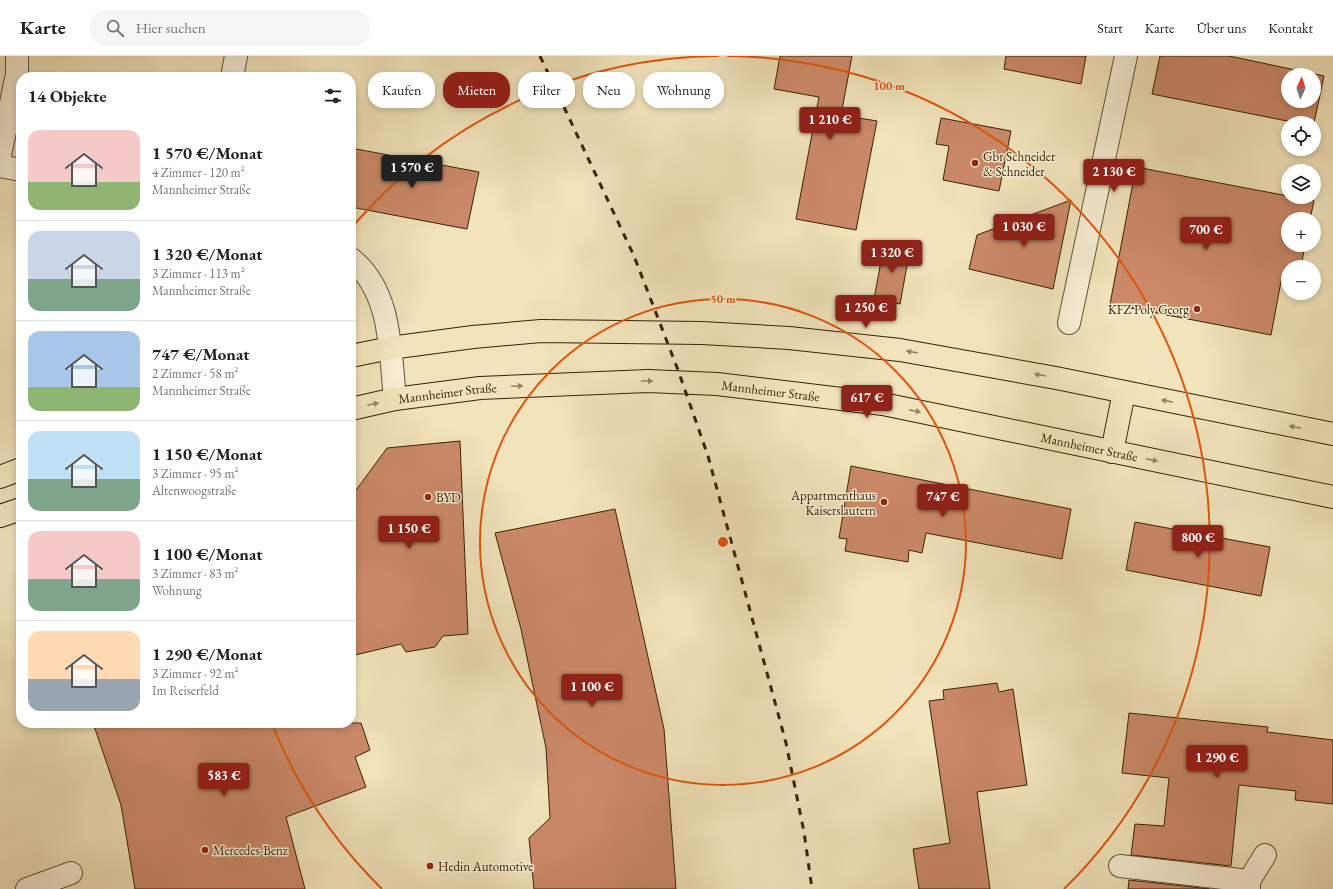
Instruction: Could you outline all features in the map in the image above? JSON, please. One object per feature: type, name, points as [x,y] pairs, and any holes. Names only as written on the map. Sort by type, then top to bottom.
[{"type":"main road","points":[[356,355],[390,348],[473,337],[541,332],[702,333],[781,338],[900,350],[1124,392],[1333,434]]},
{"type":"main road","name":"Mannheimer Straße","points":[[395,399],[480,388],[648,381],[717,384],[767,389],[883,404],[1010,429],[1112,452],[1333,497]]},
{"type":"main road","points":[[1112,452],[1124,392]]},
{"type":"main road","points":[[356,408],[395,399]]},
{"type":"main road","points":[[0,477],[16,471]]},
{"type":"main road","points":[[0,516],[16,511]]},
{"type":"street","points":[[17,56],[17,72]]},
{"type":"street","points":[[233,72],[236,56]]},
{"type":"street","points":[[1068,323],[1126,56]]},
{"type":"street","points":[[0,155],[16,79]]},
{"type":"street","points":[[0,166],[16,169]]},
{"type":"street","name":"Mannheimer Straße","points":[[356,263],[373,284],[386,322],[395,399]]},
{"type":"street","points":[[1120,866],[1249,885],[1265,855]]},
{"type":"street","points":[[27,889],[71,873]]},
{"type":"building","points":[[780,56],[852,56],[841,115],[877,121],[856,230],[796,219],[819,97],[774,89]]},
{"type":"building","points":[[1006,56],[1086,56],[1081,84],[1004,69]]},
{"type":"building","points":[[1160,56],[1229,56],[1286,68],[1281,68],[1281,108],[1317,108],[1315,116],[1281,116],[1281,120],[1152,94]]},
{"type":"building","points":[[1321,75],[1324,76],[1321,90]]},
{"type":"building","name":"Gbr Schneider & Schneider","points":[[941,118],[1011,131],[999,191],[943,180],[949,146],[936,144]]},
{"type":"building","points":[[356,149],[479,172],[467,229],[356,208]]},
{"type":"building","points":[[1136,167],[1281,195],[1281,204],[1313,204],[1312,212],[1281,212],[1281,252],[1304,252],[1302,260],[1281,260],[1281,281],[1271,335],[1110,304]]},
{"type":"building","points":[[1071,200],[1053,289],[969,269],[977,235]]},
{"type":"building","points":[[884,245],[910,249],[900,304],[874,299]]},
{"type":"building","points":[[460,441],[468,634],[443,636],[435,647],[406,652],[401,644],[356,655],[356,490],[387,448]]},
{"type":"building","points":[[851,466],[1071,509],[1062,559],[926,533],[922,553],[909,550],[908,562],[845,551],[847,539],[839,538]]},
{"type":"building","points":[[615,509],[664,729],[676,889],[534,889],[529,838],[550,818],[546,748],[521,629],[495,533]]},
{"type":"building","points":[[1135,522],[1270,547],[1261,596],[1126,570]]},
{"type":"building","points":[[997,683],[999,692],[1013,689],[1027,785],[977,792],[990,889],[919,889],[913,849],[950,843],[929,701],[944,699],[943,690]]},
{"type":"building","points":[[1129,713],[1268,727],[1267,732],[1333,740],[1333,804],[1295,800],[1296,791],[1239,785],[1231,866],[1131,855],[1135,824],[1164,826],[1169,778],[1122,773]]},
{"type":"building","points":[[356,723],[361,723],[370,750],[355,757],[366,787],[286,817],[305,889],[135,889],[121,805],[95,728],[356,728]]},
{"type":"building","points":[[1129,880],[1210,889],[1128,889]]},
{"type":"railway","points":[[540,56],[634,256],[678,370],[708,456],[786,743],[804,832],[812,889]]},
{"type":"place","name":"Gbr Schneider & Schneider","points":[[975,163]]},
{"type":"place","name":"KFZ Poly Georg","points":[[1197,309]]},
{"type":"place","name":"BYD","points":[[428,497]]},
{"type":"place","name":"Appartmenthaus Kaiserslautern","points":[[884,502]]},
{"type":"place","name":"Mercedes-Benz","points":[[205,850]]},
{"type":"place","name":"Hedin Automotive","points":[[430,866]]}]
